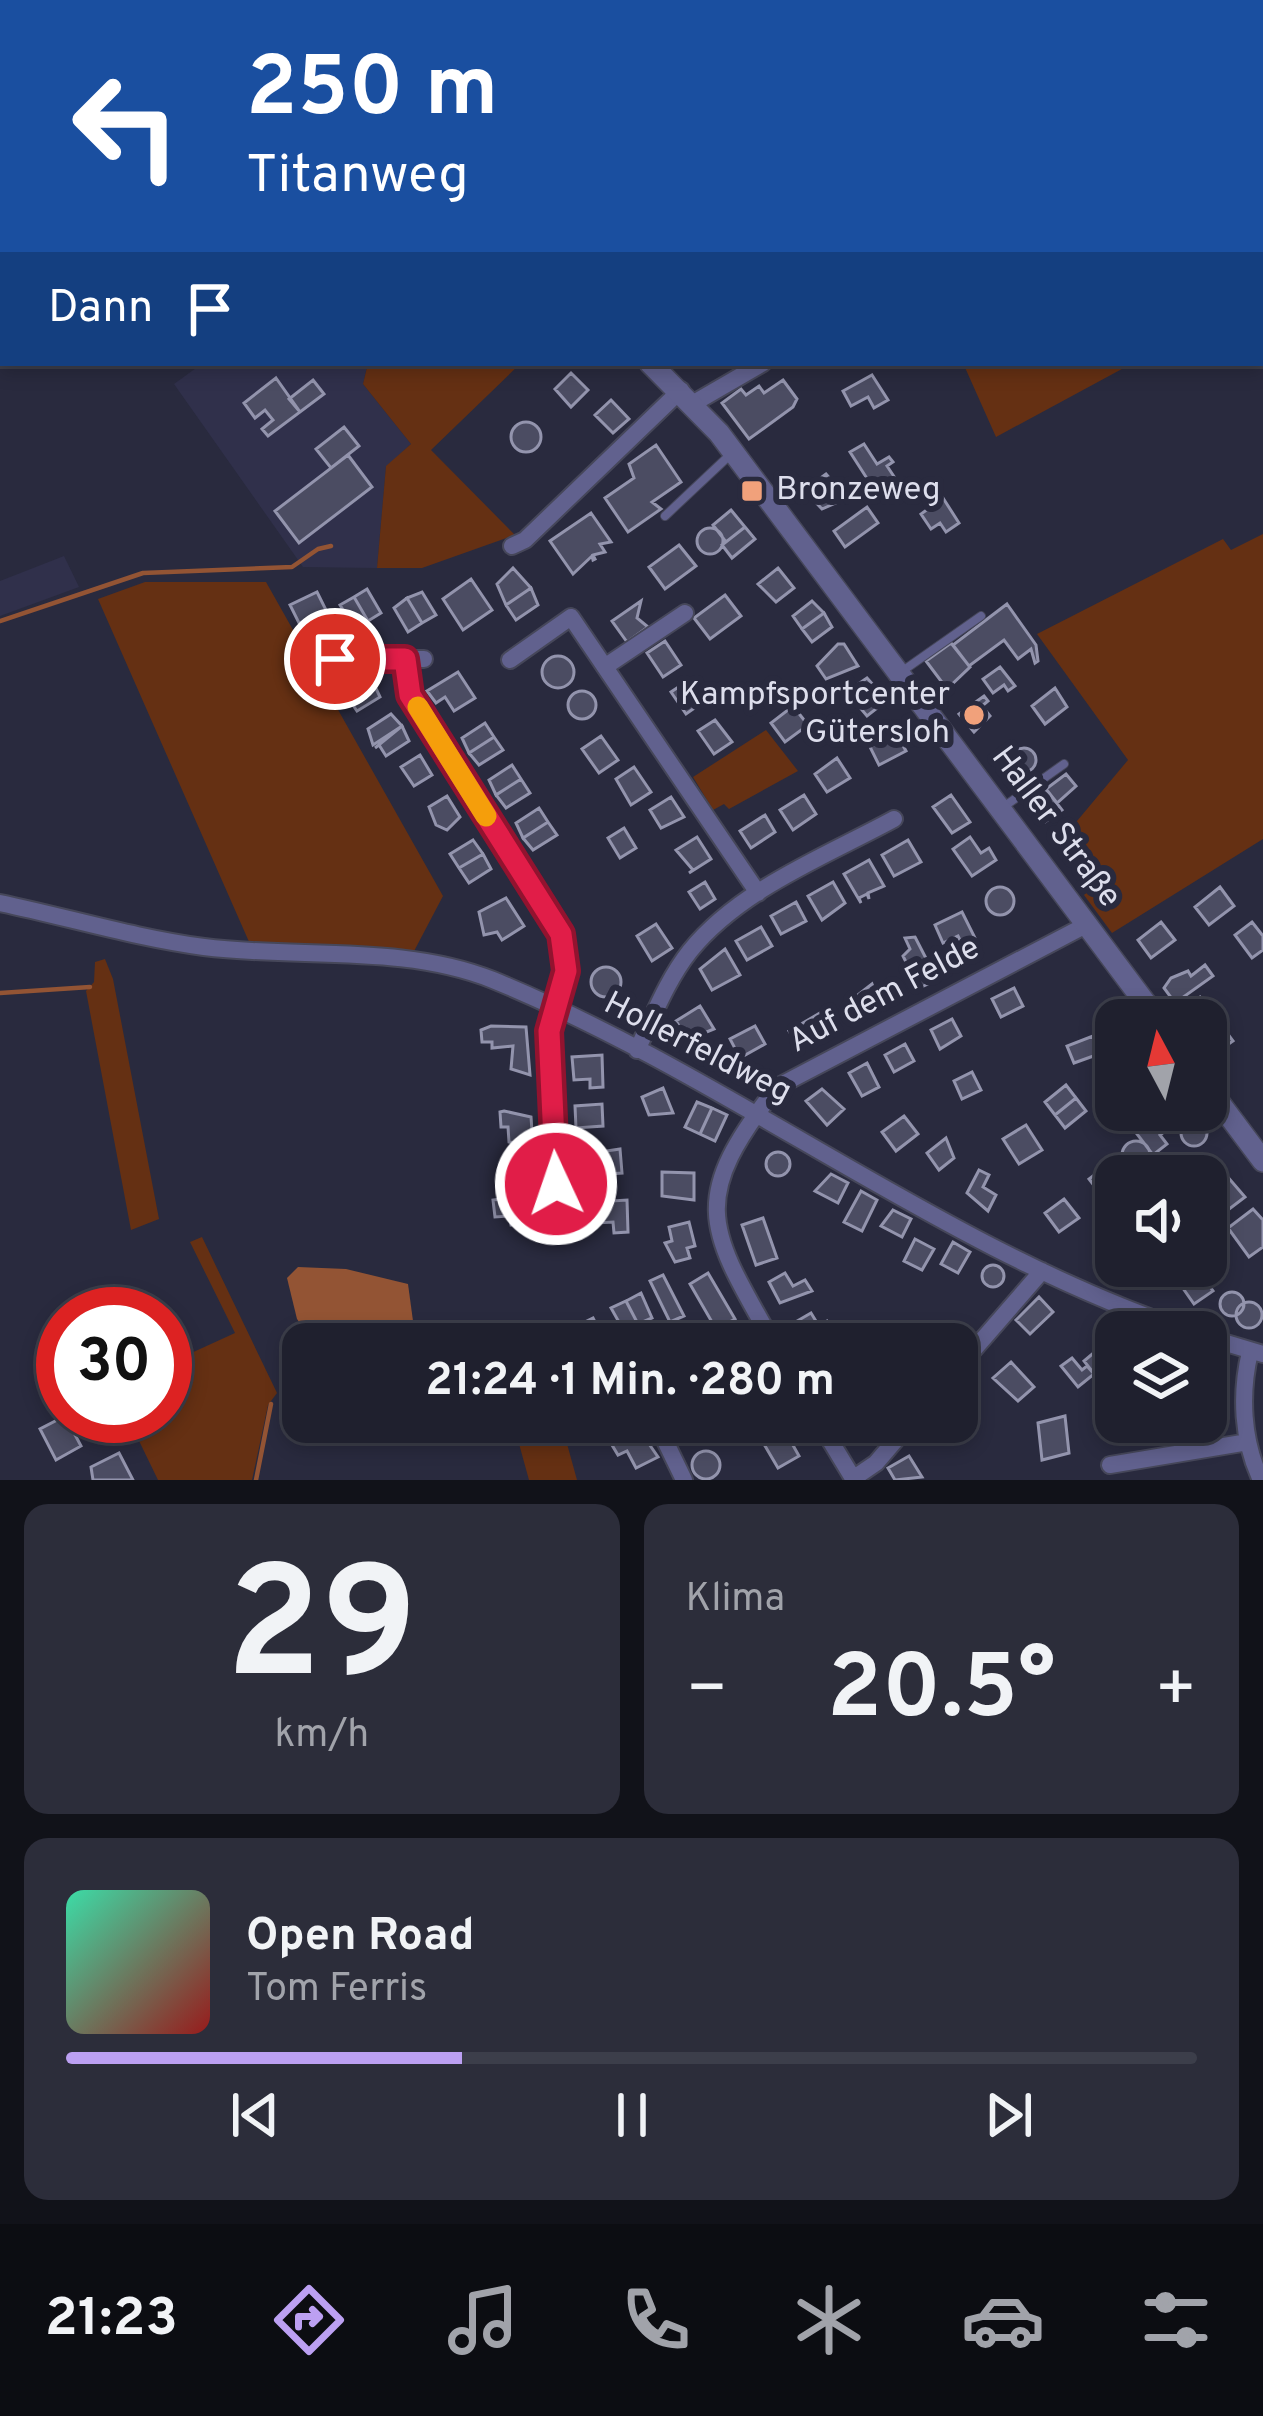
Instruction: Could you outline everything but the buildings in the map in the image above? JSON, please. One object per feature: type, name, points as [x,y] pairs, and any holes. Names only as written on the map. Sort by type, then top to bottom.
[{"type":"street","name":"Haller Straße","points":[[653,366],[687,396],[734,452],[1141,999]]},
{"type":"street","points":[[512,546],[525,540],[687,396],[756,366]]},
{"type":"street","points":[[606,666],[686,614]]},
{"type":"street","points":[[510,660],[572,617],[758,893]]},
{"type":"street","points":[[335,659],[414,659],[410,695],[561,934],[566,971],[549,1031],[556,1184]]},
{"type":"street","points":[[637,1050],[689,952],[716,923],[758,893],[894,819]]},
{"type":"street","name":"Hollerfeldweg","points":[[0,902],[202,947],[411,961],[488,978],[758,1111],[1042,1271],[1127,1311]]},
{"type":"street","name":"Auf dem Felde","points":[[762,1323],[724,1256],[713,1214],[722,1172],[758,1111],[777,1088],[1086,925]]},
{"type":"street","points":[[1227,1113],[1263,1161]]},
{"type":"street","points":[[978,1345],[1042,1271]]},
{"type":"street","points":[[1227,1344],[1256,1353],[1247,1442],[1261,1480]]},
{"type":"street","points":[[1110,1465],[1247,1442]]},
{"type":"street","points":[[666,1443],[684,1480]]},
{"type":"street","points":[[832,1443],[854,1479],[893,1443]]},
{"type":"lane","points":[[665,516],[734,452]]},
{"type":"lane","points":[[898,674],[981,616]]},
{"type":"lane","points":[[999,810],[1064,764]]},
{"type":"shaded area","points":[[199,366],[367,366],[363,384],[411,444],[386,467],[377,568],[303,567],[174,384]]},
{"type":"shaded area","points":[[367,366],[518,366],[431,450],[515,535],[422,568],[377,568],[386,466],[411,444],[363,384]]},
{"type":"shaded area","points":[[964,366],[1127,366],[996,437]]},
{"type":"shaded area","points":[[1263,534],[1263,839],[1112,933],[1084,895],[1104,875],[1067,833],[1128,760],[1037,634],[1223,539],[1231,550]]},
{"type":"shaded area","points":[[64,556],[79,587],[0,616],[0,581]]},
{"type":"shaded area","points":[[145,582],[266,582],[443,896],[412,955],[250,944],[98,599]]},
{"type":"shaded area","points":[[766,730],[798,771],[729,809],[724,804],[713,810],[693,777]]},
{"type":"shaded area","points":[[105,959],[113,979],[159,1219],[131,1230],[86,991],[94,982],[95,962]]},
{"type":"shaded area","points":[[202,1237],[277,1393],[268,1405],[252,1480],[158,1480],[140,1443],[192,1443],[192,1353],[235,1333],[190,1242]]},
{"type":"shaded area","points":[[298,1267],[346,1269],[408,1284],[412,1323],[300,1323],[287,1278]]},
{"type":"shaded area","points":[[519,1443],[567,1443],[577,1480],[529,1480]]},
{"type":"waterway","points":[[0,621],[143,573],[292,567],[331,546]]},
{"type":"waterway","points":[[0,993],[90,987]]},
{"type":"waterway","points":[[256,1480],[271,1404]]},
{"type":"slow traffic","points":[[418,707],[486,816]]},
{"type":"place","name":"Bronzeweg","points":[[752,491]]},
{"type":"place","name":"Kampfsportcenter Gütersloh","points":[[974,715]]},
{"type":"route","points":[[335,659],[405,659],[410,695],[561,934],[566,971],[549,1031],[556,1184]]}]
